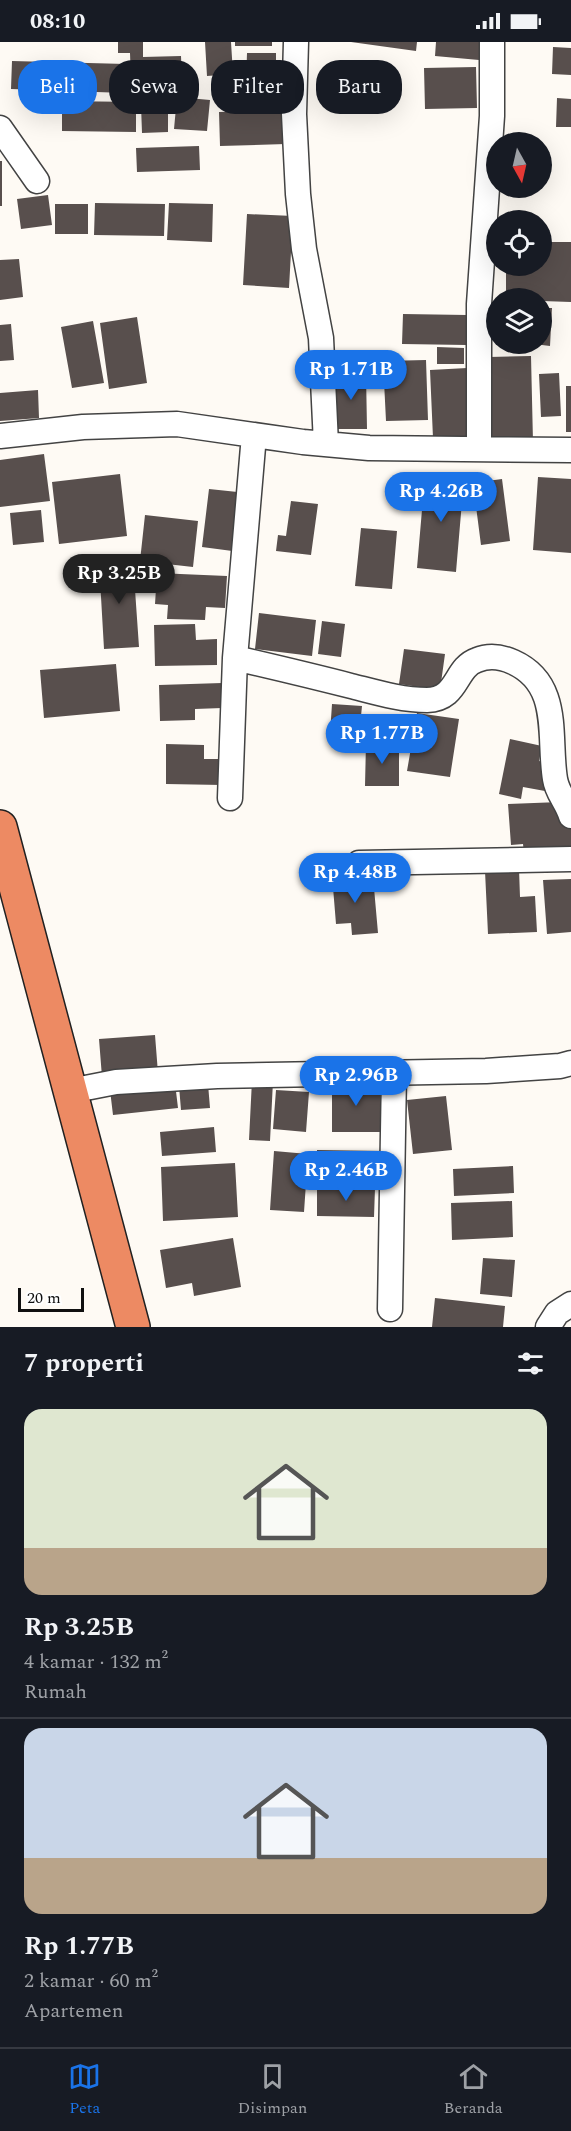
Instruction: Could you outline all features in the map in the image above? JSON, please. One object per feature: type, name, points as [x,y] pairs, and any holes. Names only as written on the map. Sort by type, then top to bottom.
[{"type":"highway","points":[[0,827],[133,1327]]},
{"type":"street","points":[[296,42],[294,114],[298,194],[304,249],[321,338],[326,444]]},
{"type":"street","points":[[479,449],[479,304],[492,116],[492,42]]},
{"type":"street","points":[[0,128],[37,181]]},
{"type":"street","points":[[0,436],[83,427],[177,424],[369,448],[571,450]]},
{"type":"street","points":[[230,798],[235,658],[254,435]]},
{"type":"street","points":[[235,658],[388,695],[428,700],[437,699],[449,692],[470,663],[479,659],[502,658],[522,666],[538,683],[549,704],[554,777],[571,816]]},
{"type":"street","points":[[360,863],[571,859]]},
{"type":"street","points":[[70,1091],[116,1082],[217,1076],[486,1071],[560,1066],[571,1063]]},
{"type":"street","points":[[390,1309],[394,1073]]},
{"type":"street","points":[[548,1327],[557,1313],[571,1304]]},
{"type":"building","points":[[118,42],[143,42],[143,57],[181,56],[181,60],[130,60],[130,53],[118,53]]},
{"type":"building","points":[[205,42],[231,42],[232,60],[211,60],[211,76],[207,76]]},
{"type":"building","points":[[235,42],[272,42],[272,46],[235,46]]},
{"type":"building","points":[[351,42],[417,42],[416,51]]},
{"type":"building","points":[[436,42],[481,42],[479,60],[435,56]]},
{"type":"building","points":[[553,47],[571,48],[571,75],[552,74]]},
{"type":"building","points":[[247,53],[276,53],[276,60],[247,60]]},
{"type":"building","points":[[12,61],[18,61],[18,89],[11,89]]},
{"type":"building","points":[[97,63],[109,64],[109,92],[97,92]]},
{"type":"building","points":[[476,67],[477,108],[425,109],[424,68]]},
{"type":"building","points":[[557,98],[571,99],[571,127],[556,127]]},
{"type":"building","points":[[199,99],[210,100],[207,131],[174,129],[175,114],[199,114]]},
{"type":"building","points":[[97,101],[109,102],[109,114],[136,114],[136,132],[62,131],[62,114],[97,114]]},
{"type":"building","points":[[141,114],[168,114],[168,132],[142,133]]},
{"type":"building","points":[[219,114],[285,114],[286,144],[220,146]]},
{"type":"building","points":[[199,146],[200,170],[137,172],[136,148]]},
{"type":"building","points":[[0,161],[2,161],[2,206],[0,206]]},
{"type":"building","points":[[48,195],[52,225],[21,229],[17,199]]},
{"type":"building","points":[[95,203],[165,204],[164,236],[94,235]]},
{"type":"building","points":[[169,203],[213,204],[212,242],[167,240]]},
{"type":"building","points":[[55,204],[88,204],[88,234],[55,234]]},
{"type":"building","points":[[247,214],[293,216],[289,288],[243,285]]},
{"type":"building","points":[[552,242],[571,242],[571,302],[552,301],[552,288],[506,288],[506,276],[552,276]]},
{"type":"building","points":[[19,259],[23,297],[0,300],[0,260]]},
{"type":"building","points":[[403,314],[467,315],[466,345],[402,344]]},
{"type":"building","points":[[137,317],[147,383],[109,389],[100,323]]},
{"type":"building","points":[[93,321],[104,383],[72,388],[61,327]]},
{"type":"building","points":[[11,324],[14,360],[0,361],[0,325]]},
{"type":"building","points":[[437,347],[464,348],[464,364],[437,364]]},
{"type":"building","points":[[531,356],[533,442],[490,442],[489,357]]},
{"type":"building","points":[[426,360],[428,420],[386,421],[383,361]]},
{"type":"building","points":[[467,368],[470,436],[433,438],[430,370]]},
{"type":"building","points":[[336,373],[366,373],[367,429],[337,429]]},
{"type":"building","points":[[559,373],[561,416],[541,417],[539,374]]},
{"type":"building","points":[[566,386],[571,386],[571,432],[566,432]]},
{"type":"building","points":[[38,390],[39,418],[0,421],[0,393]]},
{"type":"building","points":[[44,454],[50,501],[0,507],[0,460]]},
{"type":"building","points":[[120,474],[127,536],[59,544],[52,482]]},
{"type":"building","points":[[425,475],[464,478],[456,572],[417,568]]},
{"type":"building","points":[[538,477],[571,479],[571,553],[533,550]]},
{"type":"building","points":[[502,479],[510,541],[481,545],[473,483]]},
{"type":"building","points":[[209,489],[247,493],[240,552],[202,547]]},
{"type":"building","points":[[291,501],[318,504],[311,555],[276,551],[278,535],[286,536]]},
{"type":"building","points":[[41,510],[44,542],[13,545],[10,513]]},
{"type":"building","points":[[145,515],[198,521],[193,567],[140,561]]},
{"type":"building","points":[[361,528],[397,531],[392,589],[355,586]]},
{"type":"building","points":[[133,561],[139,647],[104,649],[99,562]]},
{"type":"building","points":[[157,573],[227,576],[225,608],[206,607],[205,620],[167,619],[168,605],[155,604]]},
{"type":"building","points":[[259,613],[316,620],[312,656],[255,649]]},
{"type":"building","points":[[322,621],[345,624],[341,657],[318,654]]},
{"type":"building","points":[[195,624],[196,640],[217,639],[217,665],[155,666],[154,625]]},
{"type":"building","points":[[404,649],[445,654],[440,690],[399,684]]},
{"type":"building","points":[[116,664],[120,711],[44,718],[40,670]]},
{"type":"building","points":[[222,683],[222,708],[195,709],[195,720],[160,721],[159,685]]},
{"type":"building","points":[[332,704],[362,706],[359,736],[330,734]]},
{"type":"building","points":[[417,713],[459,719],[450,777],[407,771]]},
{"type":"building","points":[[510,739],[542,746],[539,761],[551,764],[545,791],[523,787],[521,799],[499,794]]},
{"type":"building","points":[[366,743],[399,744],[399,786],[365,786]]},
{"type":"building","points":[[166,744],[204,745],[204,759],[222,759],[222,785],[166,784]]},
{"type":"building","points":[[560,802],[571,821],[571,850],[524,853],[523,844],[511,845],[508,804]]},
{"type":"building","points":[[519,869],[520,897],[535,896],[537,932],[488,934],[485,871]]},
{"type":"building","points":[[362,872],[364,889],[374,888],[378,933],[352,935],[351,923],[336,924],[332,875]]},
{"type":"building","points":[[571,879],[571,932],[547,934],[543,880]]},
{"type":"building","points":[[155,1035],[158,1073],[102,1077],[99,1039]]},
{"type":"building","points":[[252,1080],[273,1081],[270,1141],[249,1140]]},
{"type":"building","points":[[175,1083],[178,1108],[113,1115],[110,1090]]},
{"type":"building","points":[[332,1083],[380,1083],[380,1132],[332,1132]]},
{"type":"building","points":[[208,1084],[210,1108],[181,1110],[179,1086]]},
{"type":"building","points":[[276,1090],[309,1092],[306,1132],[273,1129]]},
{"type":"building","points":[[446,1096],[452,1150],[413,1154],[407,1100]]},
{"type":"building","points":[[214,1127],[216,1152],[162,1156],[160,1132]]},
{"type":"building","points":[[317,1150],[385,1151],[385,1183],[316,1182]]},
{"type":"building","points":[[274,1151],[308,1154],[304,1212],[270,1210]]},
{"type":"building","points":[[235,1163],[238,1217],[163,1221],[161,1167]]},
{"type":"building","points":[[513,1166],[514,1193],[454,1196],[453,1169]]},
{"type":"building","points":[[317,1187],[375,1188],[374,1217],[317,1216]]},
{"type":"building","points":[[512,1201],[513,1237],[452,1240],[451,1203]]},
{"type":"building","points":[[233,1238],[241,1287],[194,1296],[192,1283],[166,1288],[160,1250]]},
{"type":"building","points":[[483,1258],[515,1260],[512,1297],[480,1294]]},
{"type":"building","points":[[435,1298],[505,1306],[503,1327],[432,1327]]}]
